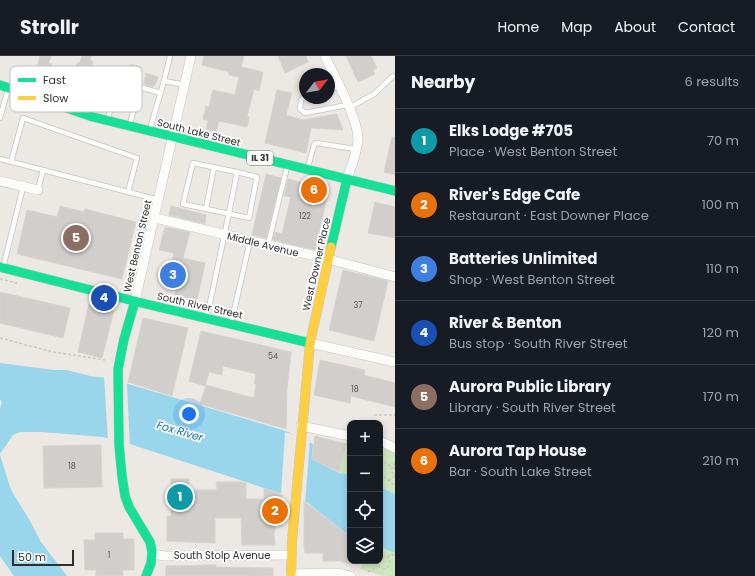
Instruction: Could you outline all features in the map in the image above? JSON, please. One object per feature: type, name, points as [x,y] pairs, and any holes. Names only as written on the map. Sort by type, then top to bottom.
[{"type":"street","name":"West Benton Street","points":[[152,554],[148,536],[129,506],[126,498],[120,447],[117,377],[119,361],[155,218],[191,56]]},
{"type":"street","name":"West Downer Place","points":[[291,575],[291,555],[301,426],[310,343],[347,179],[358,142],[358,131],[325,56]]},
{"type":"street","name":"South Lake Street","points":[[76,112],[93,118],[107,120],[395,191]]},
{"type":"street","points":[[0,182],[38,190]]},
{"type":"street","name":"Middle Avenue","points":[[155,218],[395,276]]},
{"type":"street","name":"South River Street","points":[[2,267],[135,301],[395,362]]},
{"type":"street","points":[[301,426],[347,435]]},
{"type":"street","points":[[383,442],[395,448]]},
{"type":"street","points":[[146,576],[152,554]]},
{"type":"street","name":"South Stolp Avenue","points":[[152,554],[165,556],[291,555]]},
{"type":"street","points":[[291,575],[339,573],[351,576]]},
{"type":"lane","points":[[149,131],[161,93],[170,56]]},
{"type":"lane","points":[[301,104],[300,109],[306,113],[348,107],[374,94],[393,76]]},
{"type":"lane","points":[[164,81],[185,85]]},
{"type":"lane","points":[[0,118],[4,86]]},
{"type":"lane","points":[[335,88],[339,87]]},
{"type":"lane","points":[[142,88],[161,93]]},
{"type":"lane","points":[[107,120],[109,112]]},
{"type":"lane","points":[[129,126],[133,112]]},
{"type":"lane","points":[[11,162],[23,118],[137,158],[128,192]]},
{"type":"lane","points":[[308,170],[316,143],[355,149]]},
{"type":"lane","points":[[0,159],[159,200]]},
{"type":"lane","points":[[193,164],[237,172],[257,177],[249,218],[184,204],[193,164]]},
{"type":"lane","points":[[268,245],[287,165]]},
{"type":"lane","points":[[206,209],[214,168]]},
{"type":"lane","points":[[38,190],[43,170]]},
{"type":"lane","points":[[207,318],[237,172]]},
{"type":"lane","points":[[2,267],[23,187]]},
{"type":"lane","points":[[231,324],[250,241]]},
{"type":"path","points":[[0,338],[53,352],[105,360]]},
{"type":"path","points":[[374,415],[395,415]]},
{"type":"path","points":[[383,461],[395,468]]},
{"type":"path","points":[[392,467],[395,464]]},
{"type":"path","points":[[388,481],[395,475],[392,472],[392,467]]},
{"type":"path","points":[[383,476],[395,486]]},
{"type":"path","points":[[383,555],[388,557],[390,554],[395,556]]},
{"type":"path","points":[[368,572],[378,566],[384,569],[388,568],[390,561],[388,557]]},
{"type":"green space","points":[[347,439],[347,474],[339,473]]},
{"type":"green space","points":[[383,447],[395,453],[395,494],[383,488]]},
{"type":"green space","points":[[383,548],[395,553],[395,576],[383,576],[360,569],[362,564],[383,564]]},
{"type":"water","name":"Fox River","points":[[0,363],[54,370],[67,370],[90,376],[108,378],[286,431],[313,444],[312,459],[339,473],[347,474],[347,534],[307,502],[133,445],[103,437],[42,432],[20,432],[13,435],[0,454],[0,409],[2,403],[0,399]]},
{"type":"water","points":[[0,455],[11,490],[41,542],[67,576],[14,576],[0,556]]},
{"type":"water","points":[[383,488],[395,494],[395,553],[383,548]]},
{"type":"pier","points":[[104,376],[128,381],[130,447],[108,441]]},
{"type":"pier","points":[[285,432],[310,440],[305,503],[281,495]]},
{"type":"building","points":[[40,56],[51,56],[49,63],[52,64],[52,66],[38,66]]},
{"type":"building","points":[[82,56],[91,56],[90,60],[93,61],[92,66],[76,66],[80,62]]},
{"type":"building","points":[[204,56],[244,56],[241,67],[263,72],[259,91],[254,89],[247,117],[249,117],[247,127],[219,121],[216,132],[206,129],[208,121],[203,119],[206,106],[209,107],[213,90],[235,95],[239,77],[229,75],[229,72],[202,65]]},
{"type":"building","points":[[278,56],[306,56],[308,62],[285,73]]},
{"type":"building","points":[[346,56],[371,56],[377,68],[373,70],[375,74],[358,82]]},
{"type":"building","points":[[146,73],[158,77],[155,85],[152,87],[144,83]]},
{"type":"building","points":[[277,90],[292,93],[286,115],[303,120],[337,114],[343,130],[311,128],[306,153],[265,143]]},
{"type":"building","points":[[392,137],[395,137],[395,175],[384,172]]},
{"type":"building","points":[[266,174],[281,178],[266,238],[252,235]]},
{"type":"building","points":[[288,179],[329,189],[315,250],[273,240],[275,232],[282,234],[291,197],[284,196]]},
{"type":"building","points":[[375,202],[395,207],[395,238],[368,233]]},
{"type":"building","points":[[60,206],[84,212],[85,209],[136,222],[122,279],[17,254],[27,210],[57,217]]},
{"type":"building","points":[[171,206],[206,215],[205,224],[169,215]]},
{"type":"building","points":[[165,227],[190,232],[183,258],[205,263],[197,300],[175,295],[178,280],[168,277],[174,253],[159,250]]},
{"type":"building","points":[[343,270],[388,281],[374,341],[329,330]]},
{"type":"building","points":[[0,292],[70,308],[63,338],[0,323]]},
{"type":"building","points":[[89,304],[114,310],[102,358],[78,352]]},
{"type":"building","points":[[143,318],[188,328],[172,396],[128,382]]},
{"type":"building","points":[[201,331],[291,352],[287,389],[286,429],[200,404],[206,385],[254,398],[256,384],[254,384],[256,374],[223,366],[222,375],[209,372],[205,386],[189,381]]},
{"type":"building","points":[[320,360],[365,370],[364,375],[395,383],[395,407],[351,396],[350,403],[314,395]]},
{"type":"building","points":[[315,436],[346,444],[339,472],[312,459]]},
{"type":"building","points":[[101,445],[102,487],[44,488],[43,446]]},
{"type":"building","points":[[171,479],[189,479],[189,490],[217,490],[216,482],[246,482],[246,499],[264,499],[264,488],[282,495],[274,533],[275,545],[242,545],[241,518],[215,518],[215,543],[167,541],[167,516],[171,516]]},
{"type":"building","points":[[304,501],[347,534],[347,563],[340,561],[323,561],[323,553],[305,553]]},
{"type":"building","points":[[95,533],[123,533],[123,539],[134,539],[134,570],[123,570],[123,576],[96,576],[96,570],[85,570],[84,540],[95,540]]},
{"type":"building","points":[[216,565],[216,567],[273,568],[273,576],[166,576],[166,566]]},
{"type":"traffic: fast","points":[[0,85],[10,88]]},
{"type":"traffic: fast","points":[[78,112],[93,117],[395,191]]},
{"type":"traffic: fast","points":[[331,247],[347,179]]},
{"type":"traffic: fast","points":[[0,267],[310,343]]},
{"type":"traffic: fast","points":[[135,301],[124,339],[118,369],[119,445],[125,496],[129,507],[150,542],[152,552],[151,563],[146,576]]},
{"type":"traffic: slow","points":[[291,576],[292,541],[310,343],[331,247]]},
{"type":"place","name":"Aurora Tap House","points":[[314,190]]},
{"type":"place","name":"Aurora Public Library","points":[[76,238]]},
{"type":"place","name":"Batteries Unlimited","points":[[173,275]]},
{"type":"place","name":"River & Benton","points":[[104,298]]},
{"type":"place","name":"Elks Lodge #705","points":[[180,497]]},
{"type":"place","name":"River's Edge Cafe","points":[[275,511]]}]
